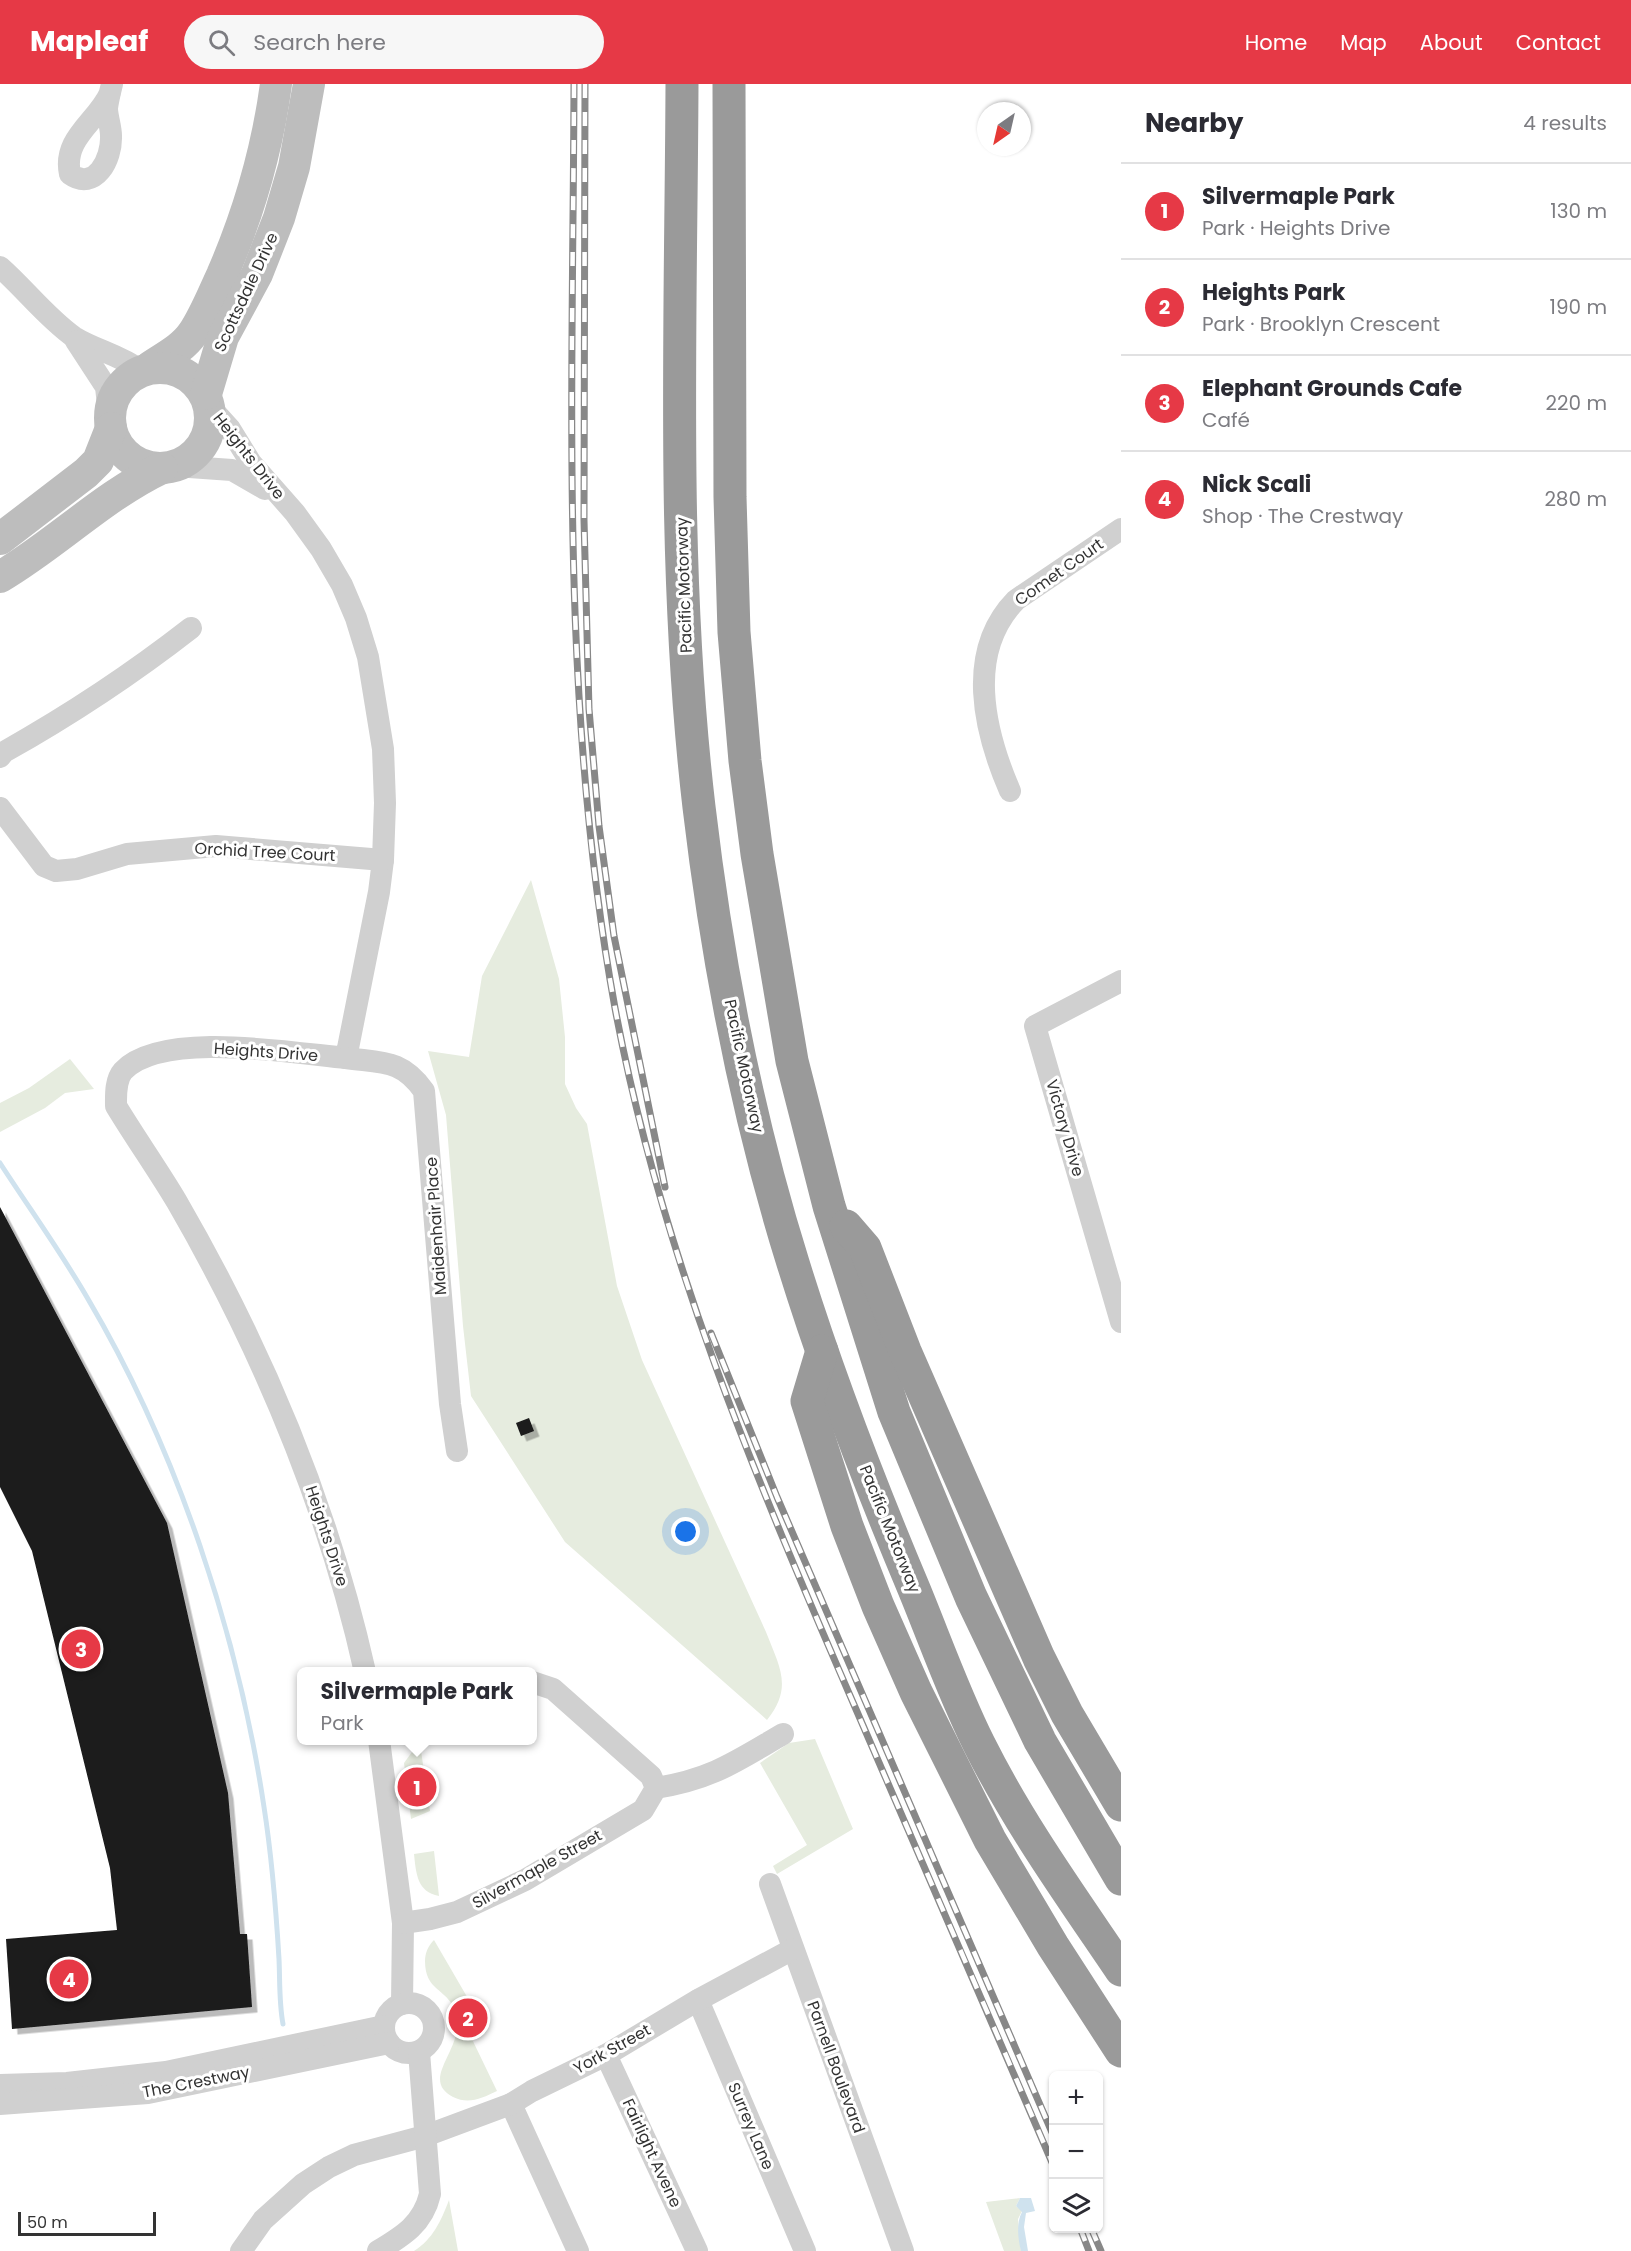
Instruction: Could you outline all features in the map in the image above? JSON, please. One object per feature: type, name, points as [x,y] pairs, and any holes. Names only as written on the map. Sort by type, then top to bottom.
[{"type":"highway","name":"Pacific Motorway","points":[[682,84],[682,566],[699,805],[715,920],[754,1119],[792,1260],[822,1351],[890,1532],[978,1742],[1036,1846],[1121,1970]]},
{"type":"highway","points":[[729,84],[730,497],[734,632],[745,761],[767,924],[795,1072],[829,1206],[894,1412],[971,1597],[1040,1741],[1121,1879]]},
{"type":"highway","points":[[829,1206],[865,1248],[905,1352],[1039,1658],[1066,1714],[1121,1806]]},
{"type":"highway","points":[[822,1351],[807,1401],[847,1526],[878,1606],[916,1692],[990,1840],[1053,1946],[1121,2051]]},
{"type":"main road","name":"Scottsdale Drive","points":[[145,368],[180,348],[193,334],[216,286],[250,206],[267,139],[276,84]]},
{"type":"main road","name":"Scottsdale Drive","points":[[208,401],[223,337],[257,274],[279,218],[294,167],[309,84]]},
{"type":"main road","points":[[0,539],[86,473],[98,460],[110,421],[114,396],[124,381],[145,368],[172,370],[191,380],[208,401],[211,427],[204,444],[192,458],[114,495],[66,532],[0,577]]},
{"type":"main road","points":[[110,421],[117,444],[129,457],[145,465],[169,467]]},
{"type":"street","points":[[0,267],[72,335],[108,356],[127,360],[145,368]]},
{"type":"street","points":[[72,335],[106,387],[110,421]]},
{"type":"street","name":"Heights Drive","points":[[208,401],[230,429],[251,464],[287,503],[321,549],[342,585],[356,618],[368,657],[383,749],[385,803],[383,860],[379,892],[346,1058],[216,1046],[141,1057],[121,1073],[116,1089],[116,1107],[176,1200],[259,1357],[298,1449],[326,1530],[352,1612],[364,1667]]},
{"type":"street","name":"Heights Drive","points":[[169,467],[232,470],[287,503]]},
{"type":"street","name":"Comet Court","points":[[1010,791],[991,745],[986,714],[986,663],[994,628],[1016,600],[1121,529]]},
{"type":"street","points":[[0,757],[4,752],[66,717],[143,666],[192,628]]},
{"type":"street","name":"Orchid Tree Court","points":[[0,808],[44,866],[56,871],[77,869],[127,854],[216,846],[383,860]]},
{"type":"street","name":"Victory Drive","points":[[1121,981],[1035,1026],[1121,1322]]},
{"type":"street","name":"Maidenhair Place","points":[[346,1058],[397,1066],[413,1075],[424,1091],[450,1404],[458,1451]]},
{"type":"street","points":[[537,1684],[553,1689],[651,1776],[656,1788],[690,1783],[719,1772],[783,1734]]},
{"type":"street","points":[[380,1745],[403,1923],[402,2004]]},
{"type":"street","name":"Silvermaple Street","points":[[403,1923],[430,1920],[457,1912],[525,1880],[643,1810],[656,1788]]},
{"type":"street","name":"Parnell Boulevard","points":[[770,1884],[903,2251]]},
{"type":"street","name":"York Street","points":[[241,2251],[264,2220],[303,2184],[329,2167],[354,2155],[425,2136],[511,2104],[532,2091],[606,2055],[698,2000],[794,1949]]},
{"type":"street","name":"Surrey Lane","points":[[698,2000],[805,2251]]},
{"type":"street","points":[[402,2004],[419,2005],[431,2017],[434,2033],[431,2041],[419,2052],[402,2052],[386,2034],[387,2016],[402,2004]]},
{"type":"street","name":"The Crestway","points":[[0,2085],[67,2083],[166,2072],[386,2034]]},
{"type":"street","name":"The Crestway","points":[[0,2104],[148,2093],[386,2034]]},
{"type":"street","points":[[378,2251],[405,2235],[419,2222],[427,2207],[430,2194],[419,2052]]},
{"type":"street","name":"Fairlight Avene","points":[[606,2055],[697,2251]]},
{"type":"street","points":[[511,2104],[578,2251]]},
{"type":"shaded area","points":[[531,880],[559,979],[565,1037],[565,1084],[576,1108],[587,1124],[617,1286],[642,1360],[776,1656],[782,1677],[782,1687],[775,1708],[767,1720],[565,1542],[471,1396],[446,1115],[428,1051],[469,1057],[482,976]]},
{"type":"shaded area","points":[[70,1059],[94,1089],[65,1093],[45,1108],[0,1132],[0,1103],[29,1088]]},
{"type":"shaded area","points":[[815,1739],[853,1829],[777,1874],[773,1866],[807,1845],[760,1763],[789,1743]]},
{"type":"shaded area","points":[[421,1751],[430,1811],[411,1819],[404,1763],[412,1752]]},
{"type":"shaded area","points":[[434,1851],[439,1896],[426,1890],[419,1881],[414,1854]]},
{"type":"shaded area","points":[[434,1940],[484,2026],[470,2035],[497,2091],[475,2100],[453,2097],[443,2089],[440,2081],[456,2037],[457,2024],[455,2010],[451,2003],[432,1984],[426,1971],[426,1952]]},
{"type":"shaded area","points":[[1020,2198],[1016,2206],[1022,2211],[1018,2219],[1021,2251],[1004,2251],[986,2202]]},
{"type":"shaded area","points":[[449,2200],[458,2251],[414,2251],[436,2229]]},
{"type":"water","points":[[1020,2198],[1031,2198],[1035,2211],[1026,2213],[1024,2227],[1028,2251],[1021,2251],[1019,2241],[1018,2226],[1022,2212],[1016,2206]]},
{"type":"building","points":[[0,1207],[167,1523],[228,1793],[240,1934],[247,1934],[252,2007],[12,2029],[6,1939],[117,1930],[110,1868],[32,1551],[0,1487]]},
{"type":"building","points":[[529,1418],[534,1431],[521,1436],[516,1423]]},
{"type":"waterway","points":[[0,1163],[78,1282],[120,1357],[176,1480],[200,1545],[238,1676],[253,1742],[269,1845],[283,2024]]},
{"type":"railway","points":[[574,84],[572,432],[577,662],[585,778],[597,893],[615,1008],[634,1100],[685,1277],[747,1450],[818,1621],[1049,2155]]},
{"type":"railway","points":[[585,84],[584,520],[589,709],[599,826],[614,936],[665,1187]]},
{"type":"railway","points":[[711,1333],[777,1497],[1049,2125]]},
{"type":"railway","points":[[1082,2233],[1089,2251]]},
{"type":"railway","points":[[1093,2233],[1101,2251]]},
{"type":"place","name":"Elephant Grounds Cafe","points":[[81,1649]]},
{"type":"place","name":"Silvermaple Park","points":[[417,1787]]},
{"type":"place","name":"Nick Scali","points":[[69,1979]]},
{"type":"place","name":"Heights Park","points":[[468,2018]]}]
